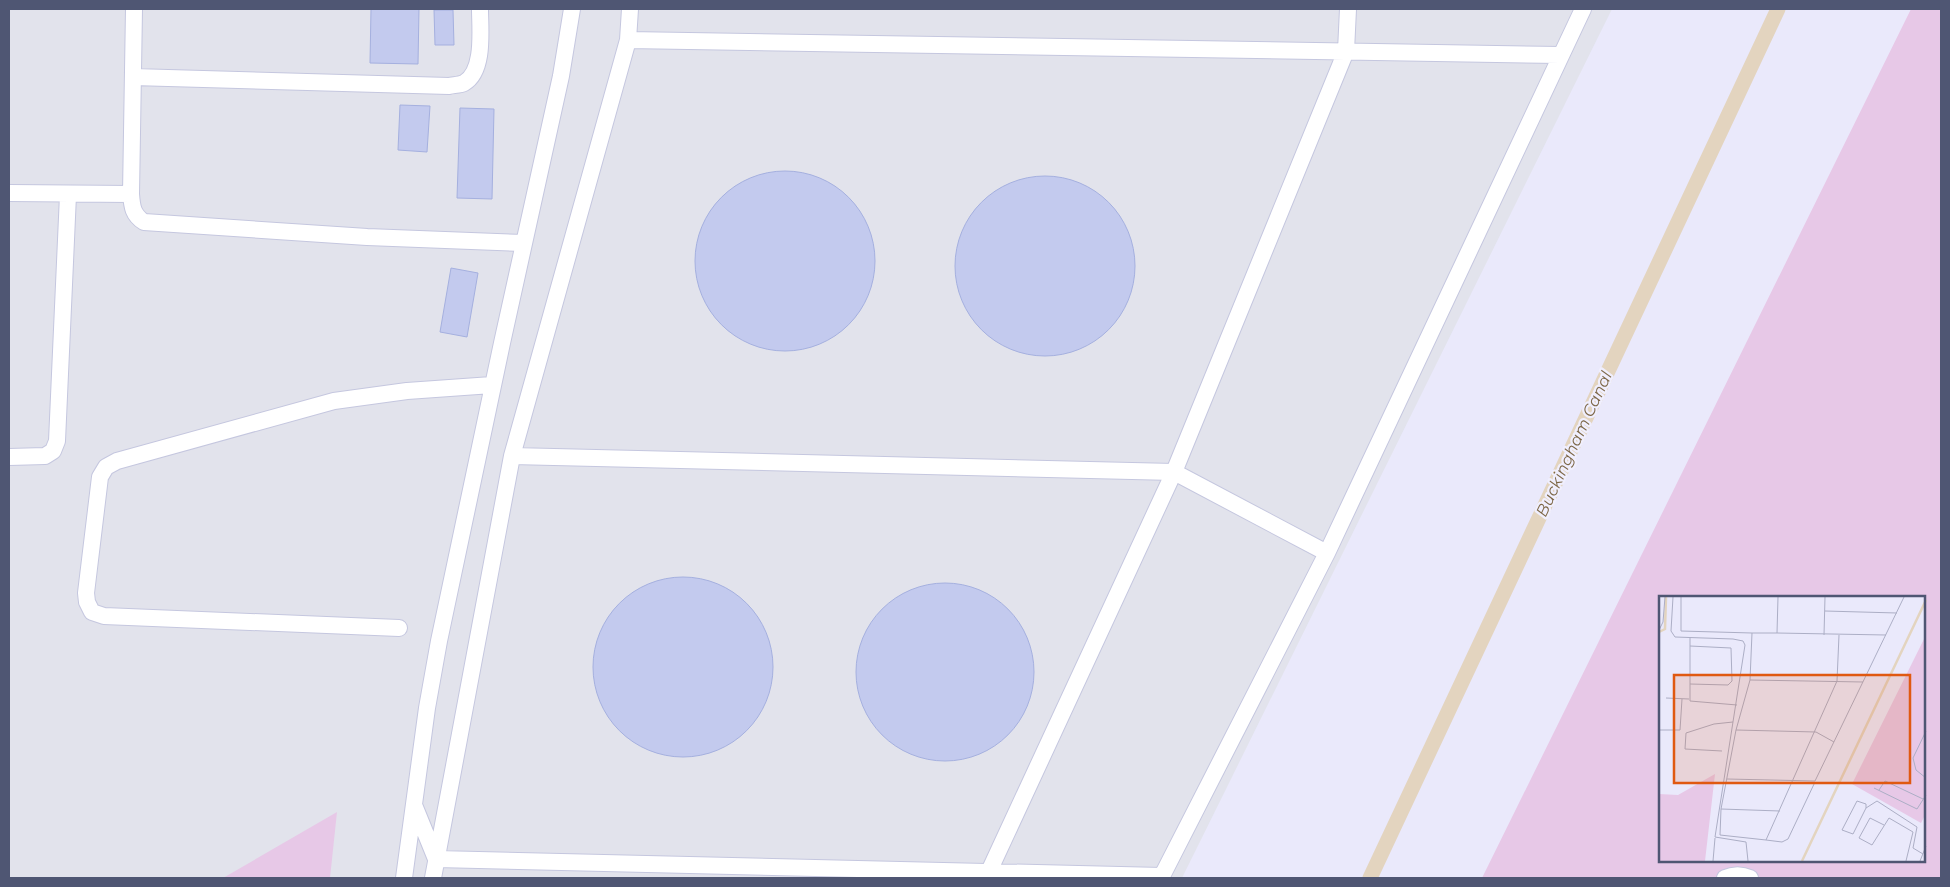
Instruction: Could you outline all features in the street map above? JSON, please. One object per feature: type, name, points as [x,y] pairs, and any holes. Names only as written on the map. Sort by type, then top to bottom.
[{"type":"lane","points":[[134,9],[131,194],[132,208],[137,218],[144,222],[367,237],[524,243]]},
{"type":"lane","points":[[133,77],[449,86],[464,83],[473,74],[478,62],[480,9]]},
{"type":"lane","points":[[404,878],[438,641],[492,385],[561,76],[572,9]]},
{"type":"lane","points":[[433,878],[512,456],[628,40],[630,9]]},
{"type":"lane","points":[[988,874],[1174,472],[1346,51],[1348,9]]},
{"type":"lane","points":[[436,859],[1161,877],[1327,553],[1583,9]]},
{"type":"lane","points":[[628,40],[1560,55]]},
{"type":"lane","points":[[9,193],[68,195],[131,194]]},
{"type":"lane","points":[[9,457],[46,456],[53,451],[57,440],[68,195]]},
{"type":"lane","points":[[399,628],[104,616],[92,612],[87,602],[86,593],[100,477],[106,467],[118,461],[334,401],[407,391],[492,385]]},
{"type":"lane","points":[[512,456],[1174,472],[1327,553]]},
{"type":"lane","points":[[414,805],[436,859]]},
{"type":"lane","points":[[1725,878],[1734,875],[1744,875],[1750,878]]},
{"type":"shaded area","points":[[9,9],[1612,9],[1182,878],[9,878]]},
{"type":"shaded area","points":[[1911,9],[1941,9],[1941,878],[1482,878]]},
{"type":"shaded area","points":[[337,812],[330,878],[223,878]]},
{"type":"building","points":[[371,9],[419,9],[418,64],[370,63]]},
{"type":"building","points":[[434,10],[453,10],[454,45],[435,45]]},
{"type":"building","points":[[400,105],[430,106],[427,152],[398,150]]},
{"type":"building","points":[[460,108],[494,109],[492,199],[457,198]]},
{"type":"building","points":[[785,171],[819,178],[842,192],[854,204],[864,219],[871,235],[875,261],[868,295],[854,318],[842,330],[827,340],[811,347],[785,351],[751,344],[728,330],[716,318],[706,303],[699,287],[695,261],[702,227],[716,204],[728,192],[743,182],[759,175]]},
{"type":"building","points":[[1045,176],[1079,183],[1102,197],[1114,209],[1124,224],[1131,240],[1135,266],[1128,300],[1114,323],[1102,335],[1087,345],[1071,352],[1045,356],[1011,349],[988,335],[976,323],[966,308],[959,292],[955,266],[962,232],[976,209],[988,197],[1003,187],[1019,180]]},
{"type":"building","points":[[451,268],[478,273],[467,337],[440,332]]},
{"type":"building","points":[[683,577],[717,584],[740,598],[752,610],[762,625],[769,641],[773,667],[766,701],[752,724],[740,736],[725,746],[709,753],[683,757],[649,750],[626,736],[614,724],[604,709],[597,693],[593,667],[600,633],[614,610],[626,598],[641,588],[657,581]]},
{"type":"building","points":[[936,583],[954,583],[971,586],[987,593],[1002,603],[1014,615],[1024,630],[1031,646],[1034,672],[1033,689],[1028,706],[1014,729],[1002,741],[987,751],[971,758],[954,761],[936,761],[919,758],[903,751],[888,741],[876,729],[866,714],[859,698],[856,681],[856,663],[859,646],[866,630],[876,615],[888,603],[903,593],[919,586]]},
{"type":"waterway","name":"Buckingham Canal","points":[[1370,878],[1778,9]]}]
